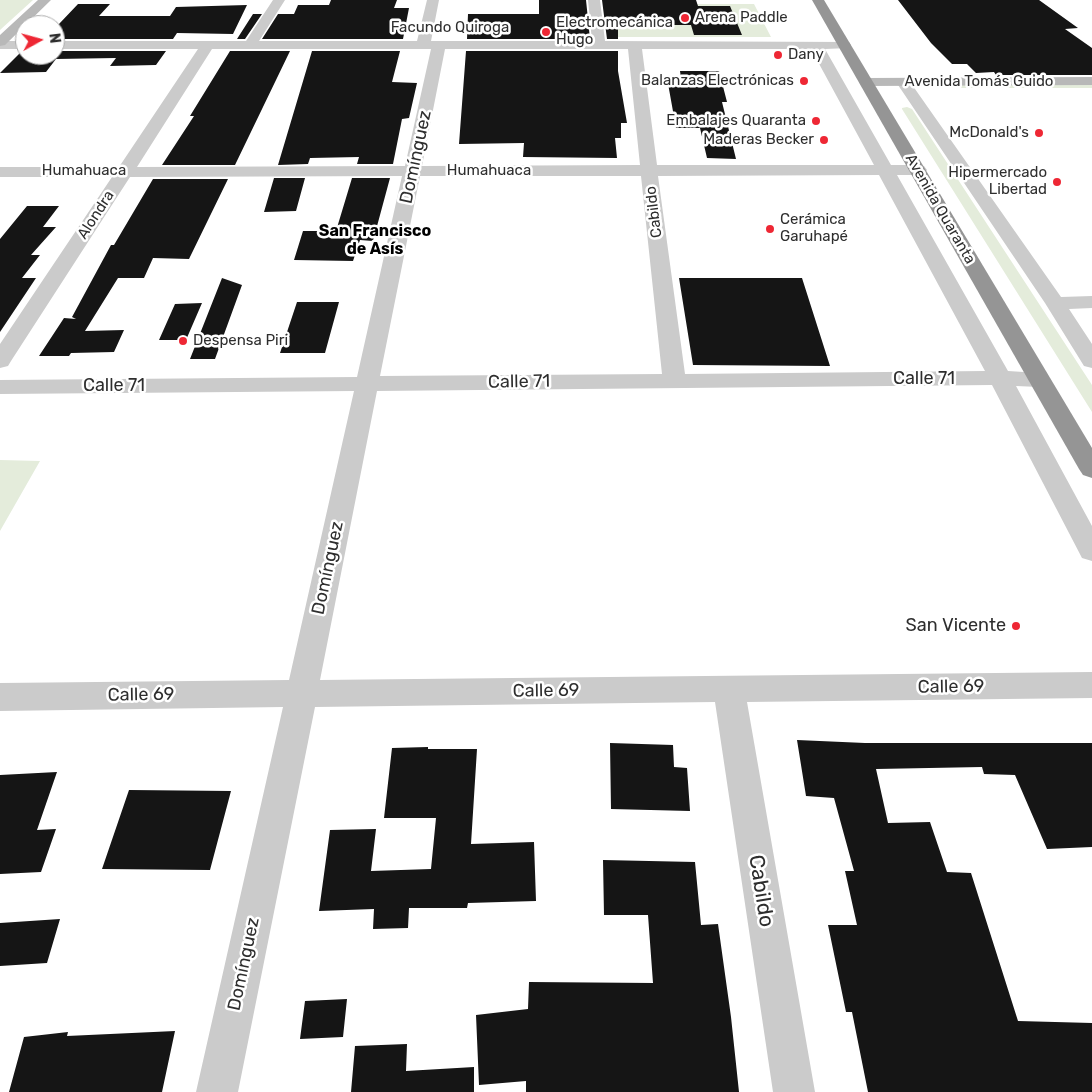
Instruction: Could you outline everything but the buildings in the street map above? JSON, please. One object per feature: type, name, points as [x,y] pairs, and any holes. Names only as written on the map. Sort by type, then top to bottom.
[{"type":"highway","name":"Avenida Quaranta","points":[[818,0],[1038,380],[1092,469]]},
{"type":"main road","points":[[0,43],[45,0]]},
{"type":"main road","name":"Avenida Tomás Guido","points":[[870,88],[1092,82]]},
{"type":"main road","name":"Avenida Tomás Guido","points":[[907,88],[1092,94]]},
{"type":"street","points":[[250,44],[279,0]]},
{"type":"street","name":"Domínguez","points":[[218,1092],[413,171],[431,44],[432,0]]},
{"type":"street","points":[[594,0],[599,44]]},
{"type":"street","points":[[0,43],[15,44]]},
{"type":"street","name":"Cabildo","points":[[634,44],[674,381]]},
{"type":"street","name":"Facundo Quiroga","points":[[65,45],[844,45]]},
{"type":"street","name":"Alondra","points":[[0,361],[208,45]]},
{"type":"street","points":[[816,45],[1000,378],[1092,551]]},
{"type":"street","points":[[907,88],[1056,302],[1092,362]]},
{"type":"street","name":"Humahuaca","points":[[0,172],[918,170]]},
{"type":"street","points":[[1056,302],[1092,302]]},
{"type":"street","name":"Calle 71","points":[[0,387],[1000,378],[1038,380]]},
{"type":"street","name":"Calle 69","points":[[0,697],[1092,685]]},
{"type":"street","name":"Cabildo","points":[[729,689],[794,1092]]},
{"type":"green space","points":[[0,0],[33,0],[15,15],[0,30]]},
{"type":"green space","name":"Arena Paddle","points":[[606,4],[754,4],[771,37],[609,37]]},
{"type":"green space","points":[[950,83],[1092,83],[1092,88],[953,88]]},
{"type":"green space","points":[[907,107],[912,109],[1092,385],[1092,412],[902,109]]},
{"type":"green space","points":[[0,460],[40,461],[0,531]]},
{"type":"place","name":"Arena Paddle","points":[[685,18]]},
{"type":"place","name":"Electromecánica Hugo","points":[[546,32]]},
{"type":"place","name":"Dany","points":[[778,55]]},
{"type":"place","name":"Balanzas Electrónicas","points":[[804,81]]},
{"type":"place","name":"Embalajes Quaranta","points":[[816,121]]},
{"type":"place","name":"McDonald's","points":[[1039,133]]},
{"type":"place","name":"Maderas Becker","points":[[824,140]]},
{"type":"place","name":"Hipermercado Libertad","points":[[1057,182]]},
{"type":"place","name":"Cerámica Garuhapé","points":[[770,229]]},
{"type":"place","name":"Despensa Piri","points":[[183,341]]},
{"type":"place","name":"San Vicente","points":[[1016,626]]},
{"type":"district","name":"San Francisco de Asís","points":[[375,240]]}]
